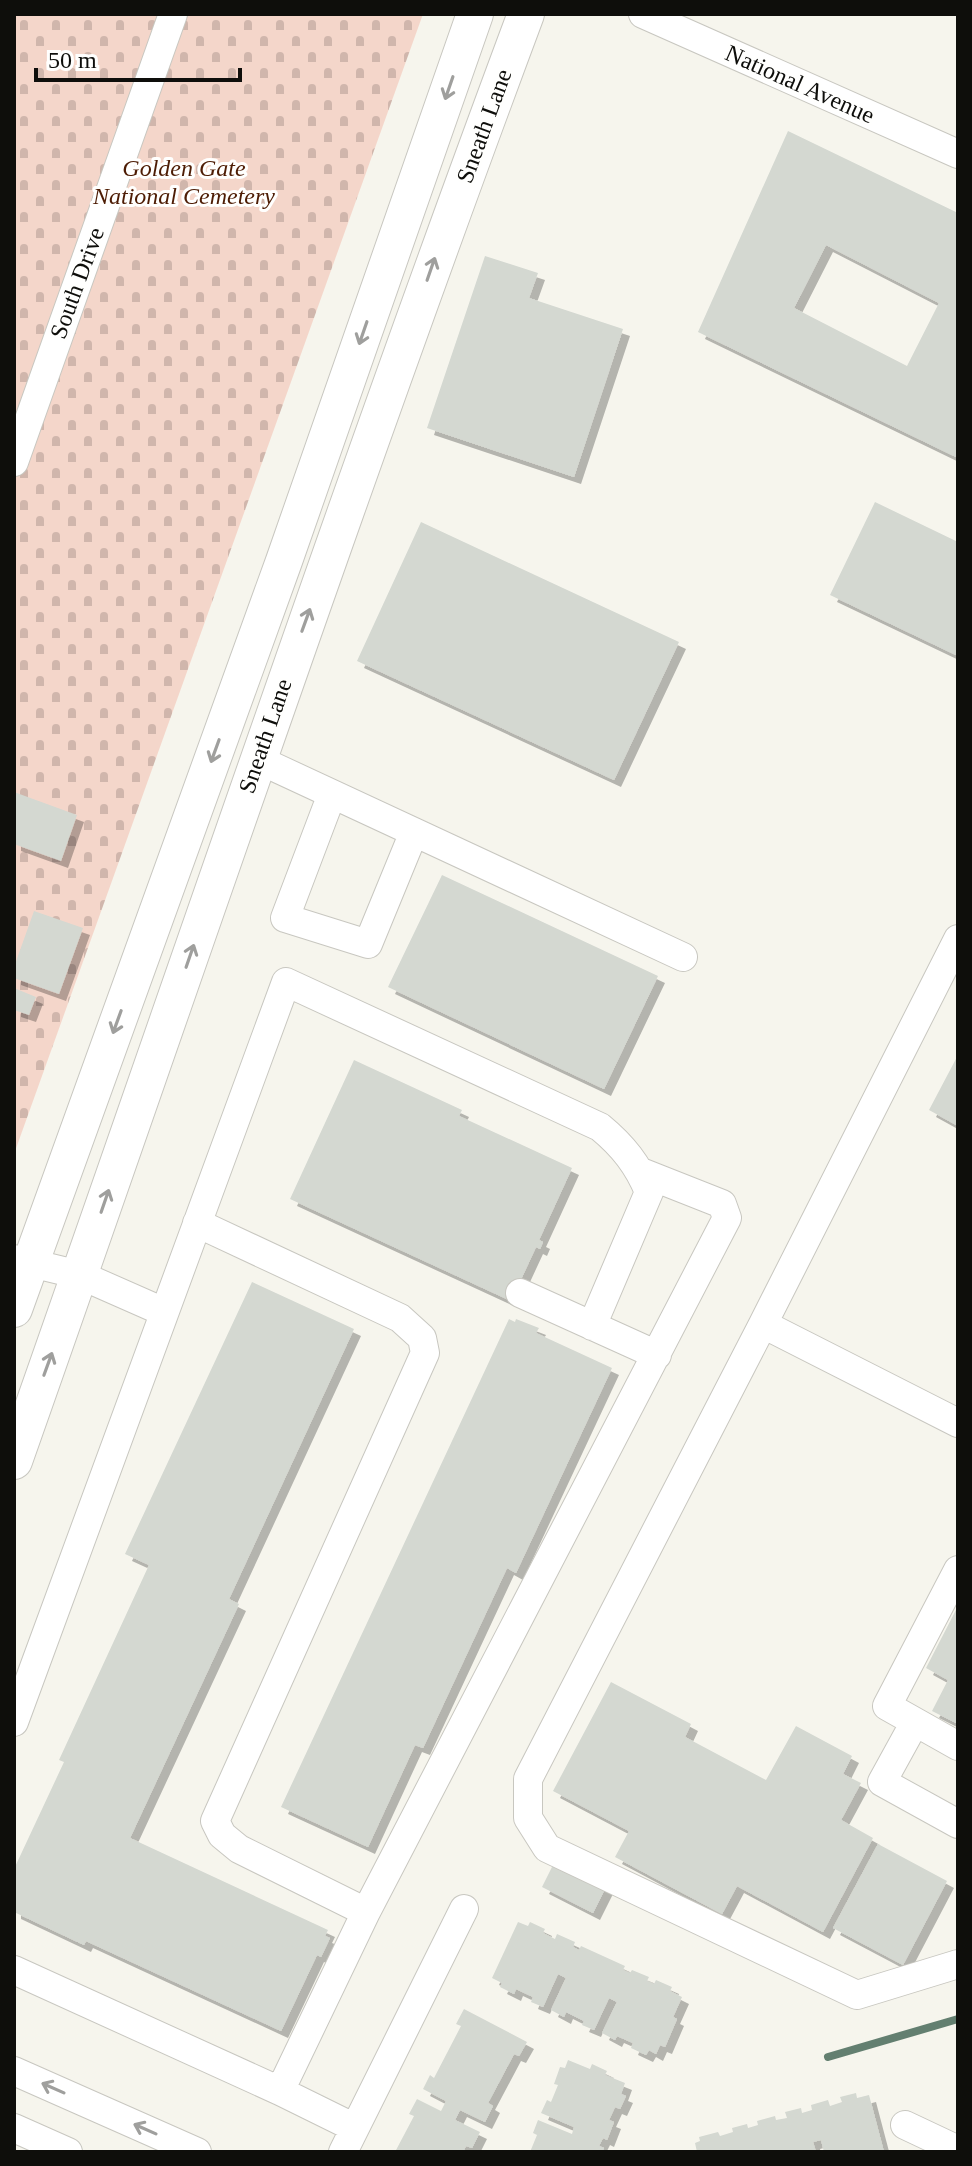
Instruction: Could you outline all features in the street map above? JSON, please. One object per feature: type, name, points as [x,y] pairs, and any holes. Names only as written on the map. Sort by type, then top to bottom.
[{"type":"main road","name":"Sneath Lane","points":[[14,1309],[22,1262],[284,561],[475,14]]},
{"type":"main road","name":"Sneath Lane","points":[[14,1461],[257,759],[451,214],[526,14]]},
{"type":"street","name":"South Drive","points":[[14,462],[173,14]]},
{"type":"street","name":"National Avenue","points":[[643,14],[958,154]]},
{"type":"street","points":[[257,759],[683,957]]},
{"type":"street","points":[[332,794],[285,918],[368,944],[414,832]]},
{"type":"street","points":[[958,939],[528,1779],[528,1818],[547,1848],[857,1995],[958,1964]]},
{"type":"street","points":[[14,1722],[286,982],[600,1127],[616,1140],[641,1172],[649,1192],[592,1326]]},
{"type":"street","points":[[280,2091],[366,1912],[727,1218],[722,1204],[641,1172]]},
{"type":"street","points":[[197,1223],[400,1318],[422,1338],[425,1353],[215,1821],[222,1835],[239,1849],[366,1912]]},
{"type":"street","points":[[22,1262],[80,1275],[164,1312]]},
{"type":"street","points":[[520,1293],[657,1355]]},
{"type":"street","points":[[763,1324],[958,1423]]},
{"type":"street","points":[[958,1570],[887,1706],[958,1746]]},
{"type":"street","points":[[915,1722],[882,1782],[958,1824]]},
{"type":"street","points":[[14,1970],[280,2091],[348,2140],[464,1909]]},
{"type":"street","points":[[14,2071],[197,2152]]},
{"type":"street","points":[[905,2125],[958,2150]]},
{"type":"street","points":[[14,2128],[68,2152]]},
{"type":"green space","name":"Golden Gate National Cemetery","points":[[14,14],[423,14],[14,1154]]},
{"type":"building","points":[[788,131],[958,213],[958,458],[698,332]],"holes":[[[826,245],[939,303],[907,366],[794,308]]]},
{"type":"building","points":[[485,256],[538,273],[529,298],[623,329],[574,477],[427,428]]},
{"type":"building","points":[[875,502],[958,542],[958,656],[830,595]]},
{"type":"building","points":[[421,522],[679,642],[614,780],[357,661]]},
{"type":"building","points":[[14,792],[77,815],[61,861],[14,844]]},
{"type":"building","points":[[442,875],[658,976],[604,1089],[388,987]]},
{"type":"building","points":[[34,911],[83,928],[59,994],[14,978],[14,967]]},
{"type":"building","points":[[14,988],[36,997],[29,1015],[14,1010]]},
{"type":"building","points":[[958,1055],[958,1126],[929,1110]]},
{"type":"building","points":[[354,1060],[462,1110],[459,1116],[572,1168],[539,1240],[543,1242],[540,1249],[536,1247],[511,1301],[290,1199]]},
{"type":"building","points":[[252,1282],[354,1329],[229,1599],[239,1604],[130,1838],[328,1930],[325,1936],[330,1938],[321,1957],[317,1955],[281,2031],[86,1941],[84,1945],[14,1912],[14,1869],[64,1762],[59,1760],[149,1565],[125,1554]]},
{"type":"building","points":[[509,1319],[539,1328],[536,1333],[612,1368],[516,1573],[507,1568],[423,1748],[415,1745],[368,1847],[281,1807]]},
{"type":"building","points":[[958,1606],[958,1724],[932,1711],[948,1680],[926,1668]]},
{"type":"building","points":[[611,1682],[691,1724],[685,1737],[766,1780],[796,1726],[852,1756],[843,1774],[861,1783],[841,1820],[873,1838],[823,1932],[737,1886],[722,1914],[615,1857],[629,1831],[553,1791]]},
{"type":"building","points":[[878,1844],[947,1881],[903,1965],[833,1928]]},
{"type":"building","points":[[555,1861],[606,1887],[593,1913],[542,1887]]},
{"type":"building","points":[[518,1922],[528,1926],[530,1922],[545,1929],[543,1933],[555,1939],[557,1934],[575,1942],[573,1947],[579,1950],[581,1946],[625,1966],[623,1970],[649,1977],[647,1981],[654,1984],[656,1980],[672,1987],[670,1991],[682,1997],[665,2047],[660,2045],[656,2054],[649,2050],[646,2055],[631,2048],[633,2043],[617,2036],[615,2040],[602,2033],[617,2002],[609,1998],[594,2030],[566,2012],[564,2017],[551,2010],[566,1978],[558,1974],[543,2007],[531,2002],[533,1997],[516,1989],[514,1994],[500,1987],[502,1983],[492,1978]]},
{"type":"building","points":[[464,2009],[527,2042],[519,2056],[514,2054],[488,2103],[493,2106],[485,2122],[460,2110],[455,2120],[480,2132],[472,2148],[466,2146],[463,2152],[395,2152],[414,2116],[409,2114],[417,2099],[441,2111],[446,2101],[423,2089],[430,2075],[434,2078],[461,2026],[456,2024]]},
{"type":"building","points":[[568,2060],[590,2069],[592,2064],[607,2071],[605,2075],[625,2083],[621,2094],[626,2096],[620,2109],[615,2107],[609,2120],[614,2122],[607,2140],[603,2138],[599,2146],[604,2148],[602,2152],[530,2152],[537,2135],[533,2133],[538,2120],[572,2134],[574,2127],[541,2113],[547,2100],[551,2102],[558,2085],[554,2084],[560,2067],[565,2068]]},
{"type":"building","points":[[856,2093],[857,2098],[869,2095],[884,2152],[824,2152],[821,2140],[813,2142],[816,2152],[697,2152],[695,2143],[700,2141],[699,2137],[718,2132],[720,2136],[733,2132],[732,2128],[747,2124],[748,2128],[758,2125],[757,2121],[775,2116],[776,2120],[787,2118],[785,2112],[801,2108],[802,2113],[812,2110],[811,2105],[828,2100],[830,2106],[842,2102],[840,2097]]},
{"type":"waterway","points":[[828,2057],[958,2019]]}]
